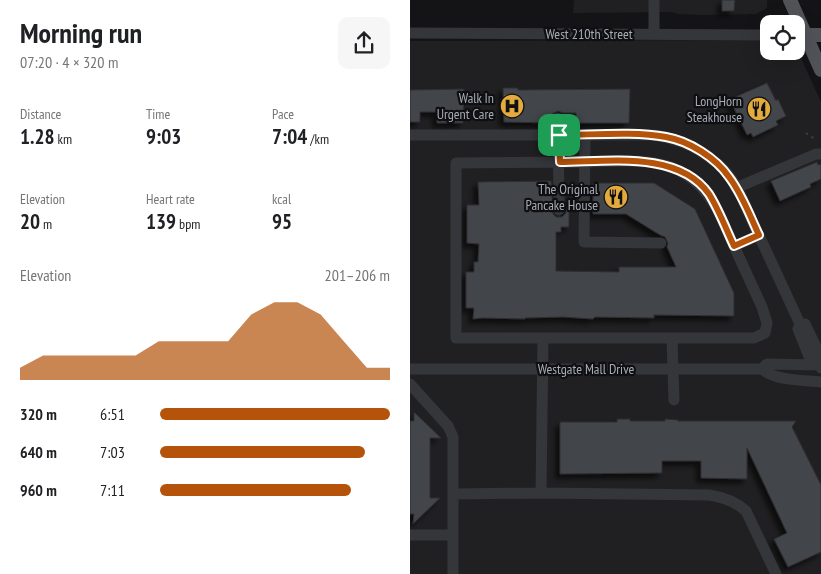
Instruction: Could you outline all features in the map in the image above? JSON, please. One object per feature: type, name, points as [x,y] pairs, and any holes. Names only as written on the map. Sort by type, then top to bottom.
[{"type":"main road","points":[[790,0],[795,15]]},
{"type":"main road","points":[[805,35],[821,35]]},
{"type":"main road","points":[[805,42],[821,70]]},
{"type":"street","points":[[654,0],[654,34]]},
{"type":"street","name":"West 210th Street","points":[[410,32],[760,35]]},
{"type":"street","points":[[558,118],[560,162],[559,210]]},
{"type":"street","points":[[410,135],[652,135],[680,140],[701,152],[730,177],[800,324],[798,329],[810,359],[819,354],[805,324],[800,324]]},
{"type":"street","points":[[585,135],[584,242],[661,242]]},
{"type":"street","points":[[736,188],[816,154],[821,154]]},
{"type":"street","points":[[584,162],[647,162],[661,164],[689,176],[698,183],[708,194],[767,318],[765,333],[754,338],[456,338],[456,163],[584,162]]},
{"type":"street","points":[[734,246],[759,235]]},
{"type":"street","points":[[541,493],[543,338]]},
{"type":"street","points":[[672,338],[674,400]]},
{"type":"street","name":"Westgate Mall Drive","points":[[410,369],[762,368],[767,364],[819,354]]},
{"type":"street","name":"Westgate Mall Drive","points":[[762,368],[767,373],[782,377],[821,382]]},
{"type":"street","points":[[410,384],[451,432],[454,442],[452,574]]},
{"type":"street","points":[[453,494],[709,495],[724,499],[740,506],[746,511],[776,574]]},
{"type":"street","points":[[410,535],[453,535]]},
{"type":"path","points":[[806,133],[815,139]]},
{"type":"shaded area","points":[[574,0],[767,0],[767,8],[756,14],[702,15],[672,12],[573,13]]},
{"type":"shaded area","points":[[760,40],[760,60],[802,60],[821,102],[821,574],[410,574],[410,41]]},
{"type":"building","points":[[722,0],[735,0],[734,11],[722,11]]},
{"type":"building","name":"LongHorn Steakhouse","points":[[767,83],[776,101],[778,99],[786,116],[776,121],[778,125],[753,137],[751,133],[747,135],[731,102],[736,100],[735,97]]},
{"type":"building","points":[[503,88],[518,88],[518,90],[630,89],[629,123],[576,123],[576,113],[558,111],[552,114],[551,123],[504,122]]},
{"type":"building","points":[[464,89],[463,123],[437,123],[437,112],[420,112],[420,122],[410,122],[410,90]]},
{"type":"building","points":[[817,162],[818,165],[821,164],[821,179],[810,184],[811,187],[780,201],[771,181]]},
{"type":"building","points":[[551,181],[553,214],[556,217],[562,217],[566,213],[566,207],[569,207],[569,227],[561,227],[561,232],[556,232],[556,271],[619,272],[619,267],[676,267],[667,247],[668,243],[665,237],[626,214],[593,214],[593,183],[654,183],[695,209],[734,293],[734,316],[654,315],[654,318],[595,317],[593,319],[563,317],[473,319],[474,308],[466,308],[466,272],[474,272],[474,262],[478,262],[479,244],[467,243],[467,205],[479,205],[478,182]]},
{"type":"building","points":[[414,412],[441,438],[430,438],[430,498],[440,498],[413,524],[414,514],[410,514],[410,421],[414,421]]},
{"type":"building","points":[[617,419],[630,419],[630,421],[665,421],[665,419],[678,421],[796,421],[792,427],[821,485],[821,552],[788,567],[774,539],[787,533],[747,448],[747,479],[701,478],[701,461],[662,461],[662,473],[560,474],[560,422],[617,422]]},
{"type":"place","name":"Walk In Urgent Care","points":[[512,106]]},
{"type":"place","name":"LongHorn Steakhouse","points":[[759,109]]},
{"type":"place","name":"The Original Pancake House","points":[[616,197]]},
{"type":"route","points":[[559,135],[652,135],[680,140],[715,162],[730,177],[759,235],[734,246],[708,194],[689,176],[661,164],[647,162],[560,162],[559,135]]}]
